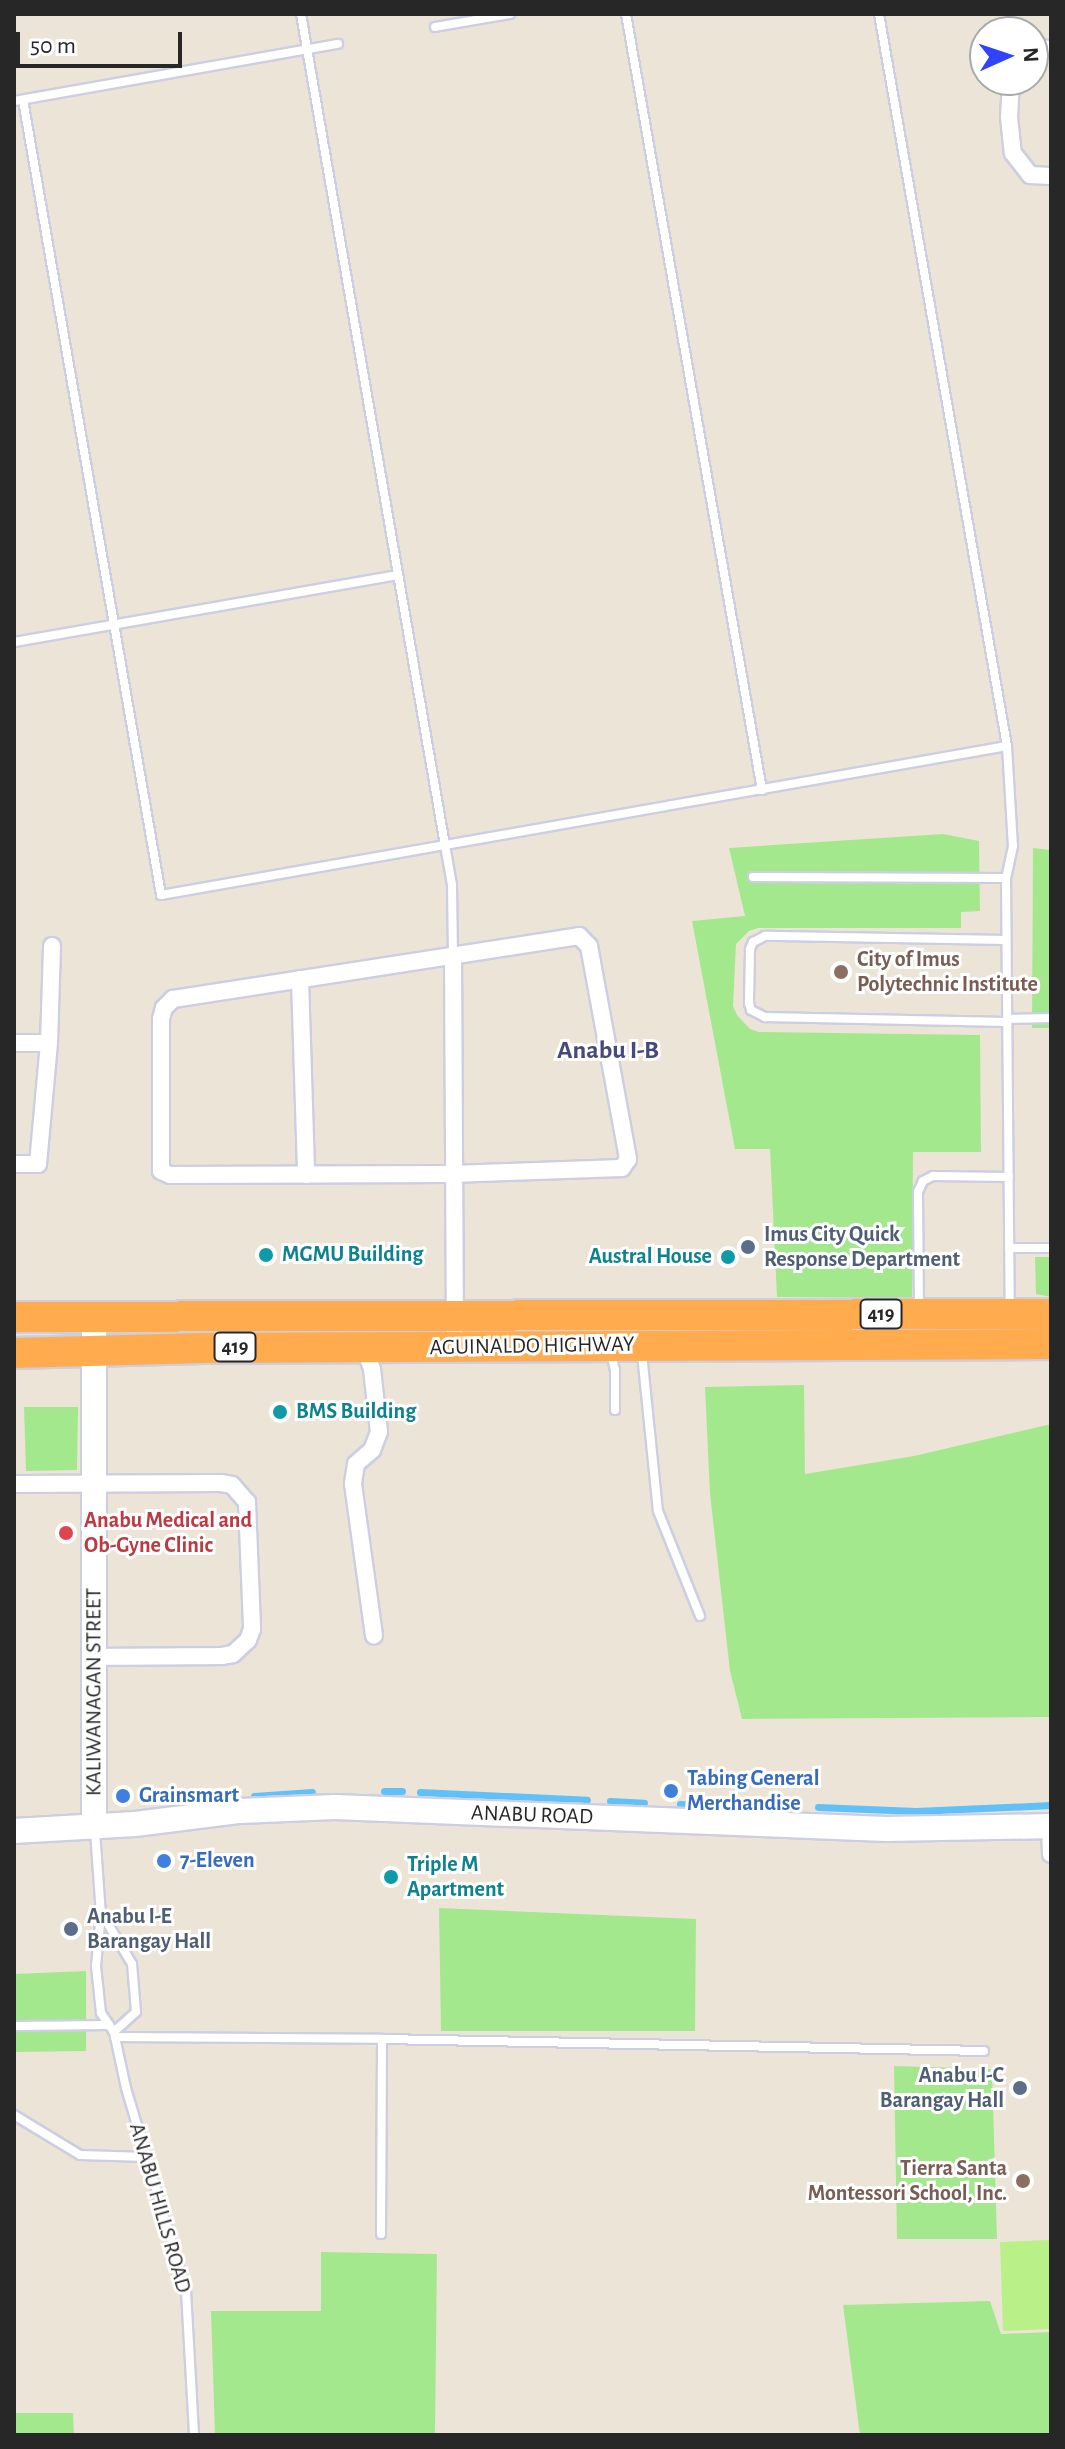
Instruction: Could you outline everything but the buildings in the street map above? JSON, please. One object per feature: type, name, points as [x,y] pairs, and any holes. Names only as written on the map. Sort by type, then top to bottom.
[{"type":"highway","points":[[639,1314],[640,1344]]},
{"type":"highway","name":"AGUINALDO HIGHWAY","points":[[14,1317],[1051,1314]]},
{"type":"highway","points":[[202,1316],[203,1348]]},
{"type":"highway","name":"AGUINALDO HIGHWAY","points":[[14,1353],[640,1344],[1051,1344]]},
{"type":"street","points":[[1010,96],[1013,153],[1030,175],[1051,176]]},
{"type":"street","points":[[575,936],[587,941],[628,1159],[625,1165],[618,1168],[451,1174],[170,1175],[161,1171],[161,1019],[167,1003],[181,997],[300,979],[575,936]]},
{"type":"street","points":[[14,1164],[38,1164],[49,1043],[52,946]]},
{"type":"street","points":[[453,956],[451,1174],[455,1347]]},
{"type":"street","points":[[300,979],[306,1175]]},
{"type":"street","points":[[14,1043],[49,1043]]},
{"type":"street","name":"KALIWANAGAN STREET","points":[[94,1317],[94,1826]]},
{"type":"street","points":[[364,1347],[372,1369],[379,1432],[372,1450],[356,1464],[353,1484],[374,1636]]},
{"type":"street","points":[[14,1484],[93,1481],[221,1483],[240,1492],[250,1513],[252,1629],[248,1640],[228,1655],[93,1657]]},
{"type":"street","name":"ANABU ROAD","points":[[14,1831],[240,1811],[335,1807],[886,1829],[1051,1826]]},
{"type":"street","points":[[1051,1826],[1051,1854]]},
{"type":"lane","points":[[301,14],[452,885],[453,956]]},
{"type":"lane","points":[[435,27],[510,14]]},
{"type":"lane","points":[[626,14],[762,790]]},
{"type":"lane","points":[[879,14],[1007,746],[1013,846],[1006,878],[1009,1314]]},
{"type":"lane","points":[[338,44],[18,101],[161,895],[1007,746]]},
{"type":"lane","points":[[14,642],[398,575]]},
{"type":"lane","points":[[753,877],[1006,878]]},
{"type":"lane","points":[[1006,940],[765,936],[753,942],[750,949],[749,1003],[751,1010],[765,1017],[1007,1021],[1051,1018]]},
{"type":"lane","points":[[919,1314],[918,1192],[923,1181],[933,1176],[1009,1177]]},
{"type":"lane","points":[[1009,1248],[1051,1248]]},
{"type":"lane","points":[[640,1344],[646,1370],[658,1511],[700,1616]]},
{"type":"lane","points":[[608,1345],[615,1370],[615,1410]]},
{"type":"lane","name":"ANABU HILLS ROAD","points":[[94,1826],[101,1914],[96,1966],[101,2013],[113,2031],[126,2088],[186,2291],[194,2435]]},
{"type":"lane","name":"ANABU HILLS ROAD","points":[[101,1914],[132,1964],[136,2012],[113,2031]]},
{"type":"lane","points":[[14,2026],[382,2039],[984,2051]]},
{"type":"lane","points":[[381,2234],[382,2039]]},
{"type":"lane","points":[[14,2115],[80,2155],[147,2157]]},
{"type":"green space","points":[[943,834],[979,841],[980,911],[961,912],[961,928],[758,928],[749,931],[736,944],[733,1006],[750,1029],[759,1032],[980,1035],[981,1152],[913,1152],[912,1298],[777,1297],[770,1149],[735,1149],[692,921],[745,916],[729,848]]},
{"type":"green space","points":[[1033,848],[1051,850],[1051,1028],[1032,1028]]},
{"type":"green space","points":[[1035,1257],[1051,1257],[1051,1297],[1036,1294]]},
{"type":"green space","points":[[804,1385],[805,1474],[914,1456],[1051,1424],[1051,1717],[742,1719],[730,1671],[710,1494],[705,1387]]},
{"type":"green space","points":[[24,1407],[78,1407],[77,1470],[26,1471]]},
{"type":"green space","points":[[439,1908],[696,1919],[695,2031],[441,2031]]},
{"type":"green space","points":[[86,1971],[86,2051],[14,2052],[14,1974]]},
{"type":"green space","points":[[894,2066],[992,2069],[997,2239],[897,2239]]},
{"type":"green space","points":[[1049,2240],[1051,2329],[1003,2331],[1000,2242]]},
{"type":"green space","points":[[321,2252],[437,2254],[435,2435],[215,2435],[211,2311],[321,2311]]},
{"type":"green space","points":[[990,2301],[1001,2334],[1051,2332],[1051,2435],[860,2435],[843,2305]]},
{"type":"green space","points":[[14,2413],[73,2413],[74,2435],[14,2435]]},
{"type":"waterway","points":[[384,1791],[402,1791]]},
{"type":"waterway","points":[[254,1796],[312,1792]]},
{"type":"waterway","points":[[420,1792],[587,1800]]},
{"type":"waterway","points":[[610,1801],[644,1803]]},
{"type":"waterway","points":[[680,1804],[702,1805]]},
{"type":"waterway","points":[[737,1805],[786,1806]]},
{"type":"waterway","points":[[818,1807],[916,1811],[1051,1805]]},
{"type":"place","name":"City of Imus Polytechnic Institute","points":[[841,972]]},
{"type":"place","name":"Imus City Quick Response Department","points":[[748,1247]]},
{"type":"place","name":"MGMU Building","points":[[266,1255]]},
{"type":"place","name":"Austral House","points":[[728,1257]]},
{"type":"place","name":"BMS Building","points":[[280,1412]]},
{"type":"place","name":"Anabu Medical and Ob-Gyne Clinic","points":[[66,1533]]},
{"type":"place","name":"Tabing General Merchandise","points":[[671,1791]]},
{"type":"place","name":"Grainsmart","points":[[123,1796]]},
{"type":"place","name":"7-Eleven","points":[[164,1861]]},
{"type":"place","name":"Triple M Apartment","points":[[391,1877]]},
{"type":"place","name":"Anabu I-E Barangay Hall","points":[[71,1929]]},
{"type":"place","name":"Anabu I-C Barangay Hall","points":[[1020,2088]]},
{"type":"place","name":"Tierra Santa Montessori School, Inc.","points":[[1023,2181]]},
{"type":"district","name":"Anabu I-B","points":[[608,1051]]}]
